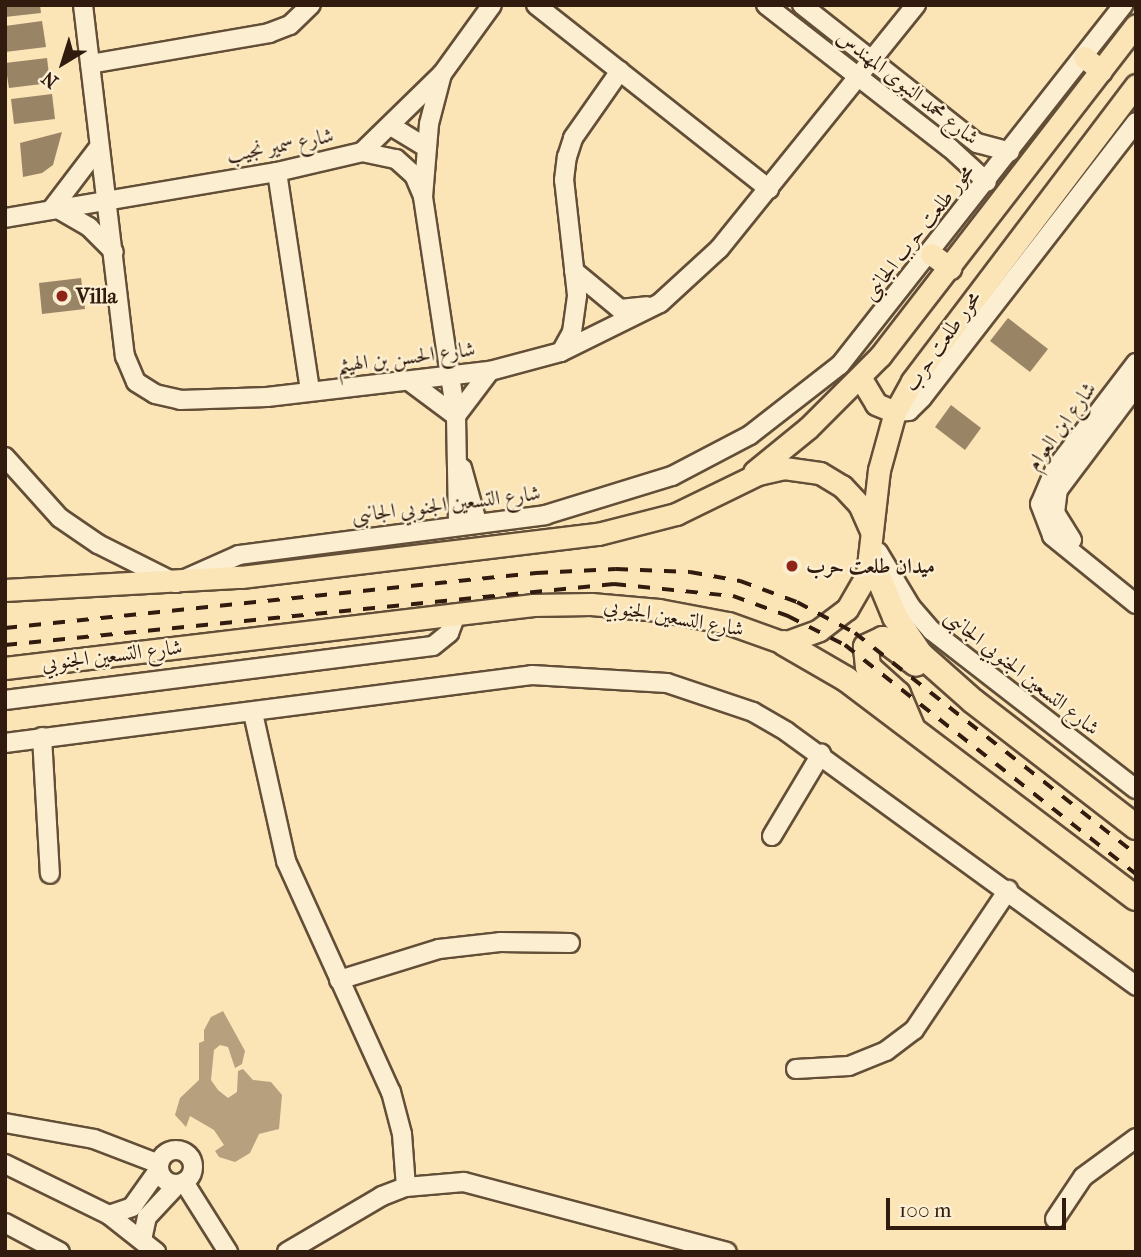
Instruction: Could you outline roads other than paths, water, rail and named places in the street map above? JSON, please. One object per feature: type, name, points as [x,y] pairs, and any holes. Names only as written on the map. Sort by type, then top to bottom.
[{"type":"highway","points":[[872,545],[895,617],[937,670],[1136,827]]},
{"type":"highway","points":[[912,727],[898,694],[869,667],[866,647],[883,639],[915,663],[937,670]]},
{"type":"highway","name":"شارع التسعين الجنوبي","points":[[784,643],[827,666],[912,727],[1136,898]]},
{"type":"main road","name":"محور طلعت حرب","points":[[744,480],[860,377],[950,268],[1136,25]]},
{"type":"main road","points":[[1084,57],[1101,71]]},
{"type":"main road","name":"محور طلعت حرب","points":[[784,643],[819,630],[838,617],[862,587],[872,545],[879,470],[895,412],[948,327],[1136,85]]},
{"type":"main road","points":[[931,254],[950,268]]},
{"type":"main road","points":[[860,377],[876,404],[895,412]]},
{"type":"main road","points":[[5,590],[176,583],[627,529],[676,514],[744,480],[784,468],[820,473],[851,494],[872,545]]},
{"type":"main road","name":"شارع التسعين الجنوبي","points":[[5,668],[533,605],[618,605],[717,621],[784,643]]},
{"type":"street","name":"شارع الحسن بن الهيثم","points":[[83,5],[114,252],[124,356],[136,382],[155,394],[180,400],[310,391],[490,371],[561,352],[660,303],[719,249],[860,79],[916,5]]},
{"type":"street","points":[[90,64],[269,33],[290,25],[311,5]]},
{"type":"street","name":"شارع سمير نجيب","points":[[7,215],[277,172],[362,152],[442,74],[492,5]]},
{"type":"street","points":[[536,5],[769,189]]},
{"type":"street","name":"شارع محمد النبوى المهندس","points":[[766,5],[962,157],[987,181]]},
{"type":"street","name":"شارع محمد النبوى المهندس","points":[[802,5],[976,143],[1010,152]]},
{"type":"street","name":"محور طلعت حرب الجانبى","points":[[718,454],[750,435],[840,365],[931,254],[1123,5]]},
{"type":"street","points":[[561,352],[576,317],[564,180],[567,158],[573,138],[620,71]]},
{"type":"street","points":[[442,74],[426,148],[424,197],[456,416],[468,523]]},
{"type":"street","points":[[895,412],[909,411],[922,398],[1136,122]]},
{"type":"street","points":[[391,126],[426,148]]},
{"type":"street","points":[[99,147],[55,209],[89,227],[114,252]]},
{"type":"street","points":[[362,152],[396,159],[414,175],[424,197]]},
{"type":"street","points":[[277,172],[310,391]]},
{"type":"street","points":[[574,271],[620,309],[660,303]]},
{"type":"street","name":"شارع ابن العوام","points":[[1134,586],[1064,533],[1055,513],[1058,491],[1118,398],[1136,363]]},
{"type":"street","points":[[456,416],[490,371]]},
{"type":"street","points":[[409,381],[456,416]]},
{"type":"street","name":"شارع ابن العوام","points":[[1136,386],[1118,398],[1055,468],[1041,493],[1040,508],[1044,522],[1063,547],[1136,604]]},
{"type":"street","name":"شارع التسعين الجنوبي الجانبى","points":[[176,583],[239,555],[585,506],[660,481],[718,454]]},
{"type":"street","points":[[5,457],[60,518],[98,544],[176,583]]},
{"type":"street","name":"شارع التسعين الجنوبي الجانبى","points":[[872,545],[906,600],[932,631],[1136,789]]},
{"type":"street","points":[[5,700],[433,646],[449,633],[456,615]]},
{"type":"street","points":[[5,743],[532,675],[625,678],[667,683],[732,704],[821,754],[1136,986]]},
{"type":"street","points":[[253,713],[286,861],[391,1093],[401,1134],[406,1187]]},
{"type":"street","points":[[42,737],[50,874]]},
{"type":"street","points":[[772,836],[821,754]]},
{"type":"street","points":[[796,1069],[849,1066],[886,1051],[907,1036],[926,1017],[1008,890]]},
{"type":"street","points":[[339,980],[439,949],[500,942],[570,943]]},
{"type":"street","points":[[5,1123],[94,1139],[159,1166],[168,1182],[181,1183]]},
{"type":"street","points":[[1055,1219],[1083,1177],[1136,1138]]},
{"type":"street","points":[[109,1215],[132,1207],[170,1150],[186,1153],[193,1168],[147,1217],[149,1246]]},
{"type":"street","points":[[5,1164],[109,1215],[149,1246]]},
{"type":"street","points":[[287,1252],[367,1205],[406,1187],[439,1182],[489,1185],[590,1218],[727,1252]]},
{"type":"street","points":[[181,1183],[228,1252]]},
{"type":"street","points":[[5,1223],[60,1252]]},
{"type":"railway","points":[[5,628],[536,573],[616,569],[690,572],[740,581],[797,602],[855,633],[1136,854]]},
{"type":"railway","points":[[5,645],[614,584],[733,596],[788,616],[845,645],[1136,874]]},
{"type":"place","name":"Villa","points":[[62,296]]},
{"type":"place","name":"ميدان طلعت حرب","points":[[792,566]]}]
